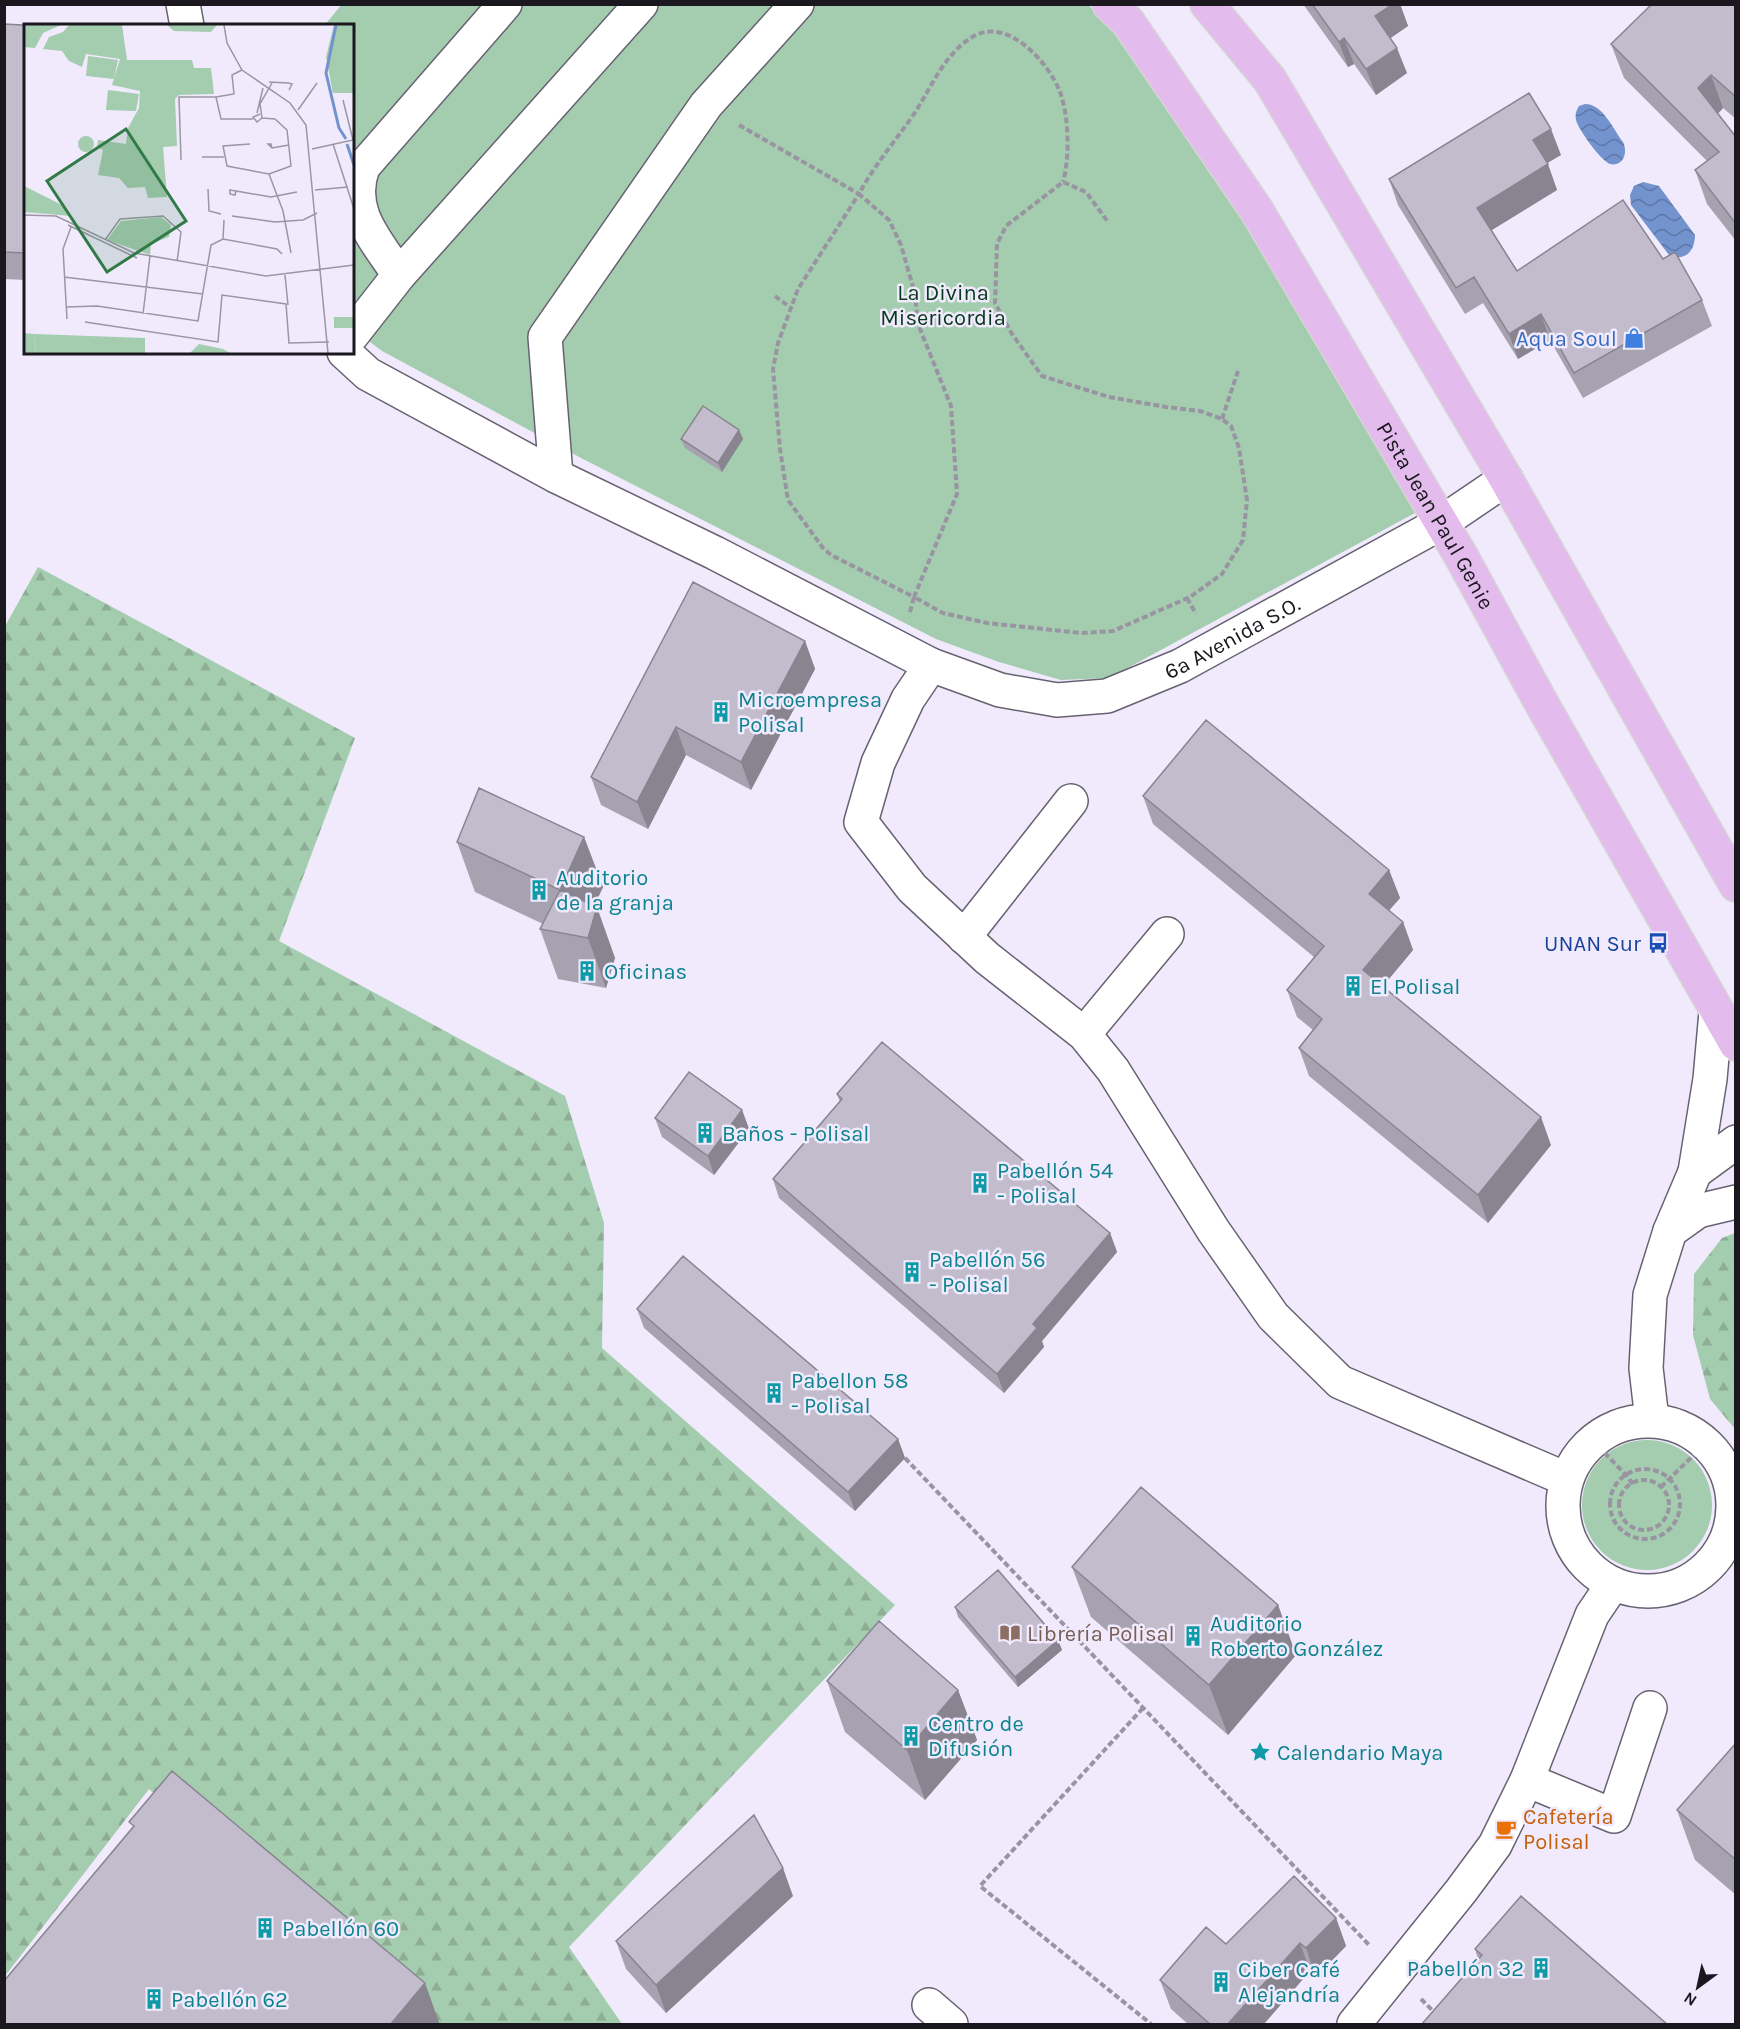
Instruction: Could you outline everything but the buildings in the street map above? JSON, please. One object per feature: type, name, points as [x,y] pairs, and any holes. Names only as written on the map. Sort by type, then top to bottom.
[{"type":"main road","name":"Pista Jean Paul Genie","points":[[1109,4],[1128,22],[1257,211],[1441,523],[1736,1044]]},
{"type":"main road","points":[[1207,4],[1270,80],[1506,479],[1736,885]]},
{"type":"street","points":[[183,4],[187,24]]},
{"type":"street","points":[[399,275],[364,224],[357,197],[363,167],[505,4]]},
{"type":"street","points":[[354,332],[399,275],[641,4]]},
{"type":"street","points":[[556,476],[545,337],[706,105],[797,4]]},
{"type":"street","name":"6a Avenida S.O.","points":[[346,354],[368,374],[556,476],[715,553],[932,665],[999,690],[1057,700],[1107,696],[1180,666],[1441,523],[1506,479]]},
{"type":"street","points":[[932,665],[908,699],[878,763],[861,822],[912,888],[964,938],[1084,1035],[1113,1070],[1214,1230],[1273,1316],[1340,1382],[1566,1479]]},
{"type":"street","points":[[964,938],[1071,801]]},
{"type":"street","points":[[1084,1035],[1167,934]]},
{"type":"street","points":[[1652,1420],[1646,1368],[1650,1295],[1670,1231],[1695,1172],[1710,1079],[1716,1012]]},
{"type":"street","points":[[1695,1172],[1736,1142]]},
{"type":"street","points":[[1670,1231],[1698,1211],[1736,1202]]},
{"type":"street","points":[[1652,1420],[1681,1427],[1706,1443],[1725,1469],[1733,1499],[1726,1564],[1700,1574],[1681,1585],[1659,1591],[1636,1591],[1613,1584],[1587,1566],[1570,1541],[1562,1510],[1566,1479],[1581,1452],[1592,1440],[1610,1429],[1630,1422],[1652,1420]]},
{"type":"street","points":[[1354,2025],[1495,1845],[1527,1780],[1592,1615],[1613,1584]]},
{"type":"street","points":[[1527,1780],[1614,1816],[1650,1708]]},
{"type":"path","points":[[984,32],[999,32],[1016,38],[1030,49],[1050,75],[1059,91],[1067,141],[1067,169],[1063,182],[1005,226],[1000,234],[996,253],[994,303],[1012,334],[1042,376],[1109,397],[1200,411],[1222,419],[1231,426],[1239,448],[1247,500],[1243,540],[1222,574],[1187,598],[1113,631],[1081,633],[987,623],[943,613],[831,555],[823,548],[788,500],[780,449],[773,369],[778,343],[798,289],[860,194],[871,172],[917,109],[949,57],[972,37],[984,32]]},
{"type":"path","points":[[706,105],[860,194],[889,220],[902,245],[915,294],[918,324],[951,406],[957,494],[914,597],[910,613]]},
{"type":"path","points":[[1063,182],[1086,192],[1108,222]]},
{"type":"path","points":[[775,296],[791,308]]},
{"type":"path","points":[[1222,419],[1238,371]]},
{"type":"path","points":[[1187,598],[1196,614]]},
{"type":"path","points":[[1592,1440],[1632,1484]]},
{"type":"path","points":[[1661,1486],[1706,1443]]},
{"type":"path","points":[[905,1458],[1439,2017]]},
{"type":"path","points":[[1637,1470],[1639,1481]]},
{"type":"path","points":[[1637,1470],[1654,1471],[1669,1478],[1676,1488],[1680,1501],[1678,1516],[1671,1529],[1658,1537],[1643,1540],[1629,1536],[1618,1527],[1611,1515],[1610,1502],[1613,1489],[1626,1475],[1637,1470]]},
{"type":"path","points":[[1651,1481],[1654,1471]]},
{"type":"path","points":[[1639,1481],[1651,1481],[1661,1486],[1667,1495],[1669,1506],[1665,1517],[1659,1526],[1649,1530],[1638,1529],[1628,1524],[1619,1506],[1621,1495],[1628,1485],[1639,1481]]},
{"type":"path","points":[[1143,1708],[980,1886],[1151,2025]]},
{"type":"green space","name":"La Divina Misericordia","points":[[342,4],[1088,5],[1117,30],[1261,233],[1415,513],[1109,678],[1061,680],[999,662],[936,639],[583,459],[382,351],[354,330],[354,24],[326,24]]},
{"type":"green space","points":[[38,567],[355,738],[279,941],[565,1096],[604,1223],[602,1348],[895,1605],[569,1947],[622,2024],[406,2024],[149,1789],[5,1976],[4,628]]},
{"type":"green space","points":[[1736,1233],[1735,1429],[1710,1399],[1693,1335],[1694,1274],[1722,1238]]},
{"type":"green space","points":[[1647,1440],[1672,1445],[1693,1459],[1707,1480],[1712,1505],[1707,1530],[1693,1551],[1672,1565],[1647,1570],[1622,1565],[1601,1551],[1587,1530],[1582,1505],[1587,1480],[1601,1459],[1622,1445]]},
{"type":"water","points":[[1585,104],[1597,108],[1602,113],[1623,142],[1625,154],[1619,163],[1606,162],[1581,130],[1576,120],[1576,111],[1579,106]]},
{"type":"water","points":[[1643,182],[1659,186],[1695,235],[1695,241],[1688,254],[1680,257],[1669,255],[1631,205],[1630,195],[1634,186]]},
{"type":"place","name":"Aqua Soul","points":[[1634,338]]},
{"type":"place","name":"Microempresa Polisal","points":[[721,712]]},
{"type":"place","name":"Auditorio de la granja","points":[[539,890]]},
{"type":"place","name":"UNAN Sur","points":[[1658,943]]},
{"type":"place","name":"Oficinas","points":[[587,971]]},
{"type":"place","name":"El Polisal","points":[[1353,986]]},
{"type":"place","name":"Baños - Polisal","points":[[705,1133]]},
{"type":"place","name":"Pabellón 54 - Polisal","points":[[980,1183]]},
{"type":"place","name":"Pabellón 56 - Polisal","points":[[912,1272]]},
{"type":"place","name":"Pabellon 58 - Polisal","points":[[774,1393]]},
{"type":"place","name":"Librería Polisal","points":[[1010,1633]]},
{"type":"place","name":"Auditorio Roberto González","points":[[1193,1636]]},
{"type":"place","name":"Centro de Difusión","points":[[911,1736]]},
{"type":"place","name":"Calendario Maya","points":[[1260,1752]]},
{"type":"place","name":"Cafetería Polisal","points":[[1506,1829]]},
{"type":"place","name":"Pabellón 60","points":[[265,1928]]},
{"type":"place","name":"Pabellón 32","points":[[1541,1968]]},
{"type":"place","name":"Ciber Café Alejandría","points":[[1221,1982]]},
{"type":"place","name":"Pabellón 62","points":[[154,1999]]}]
